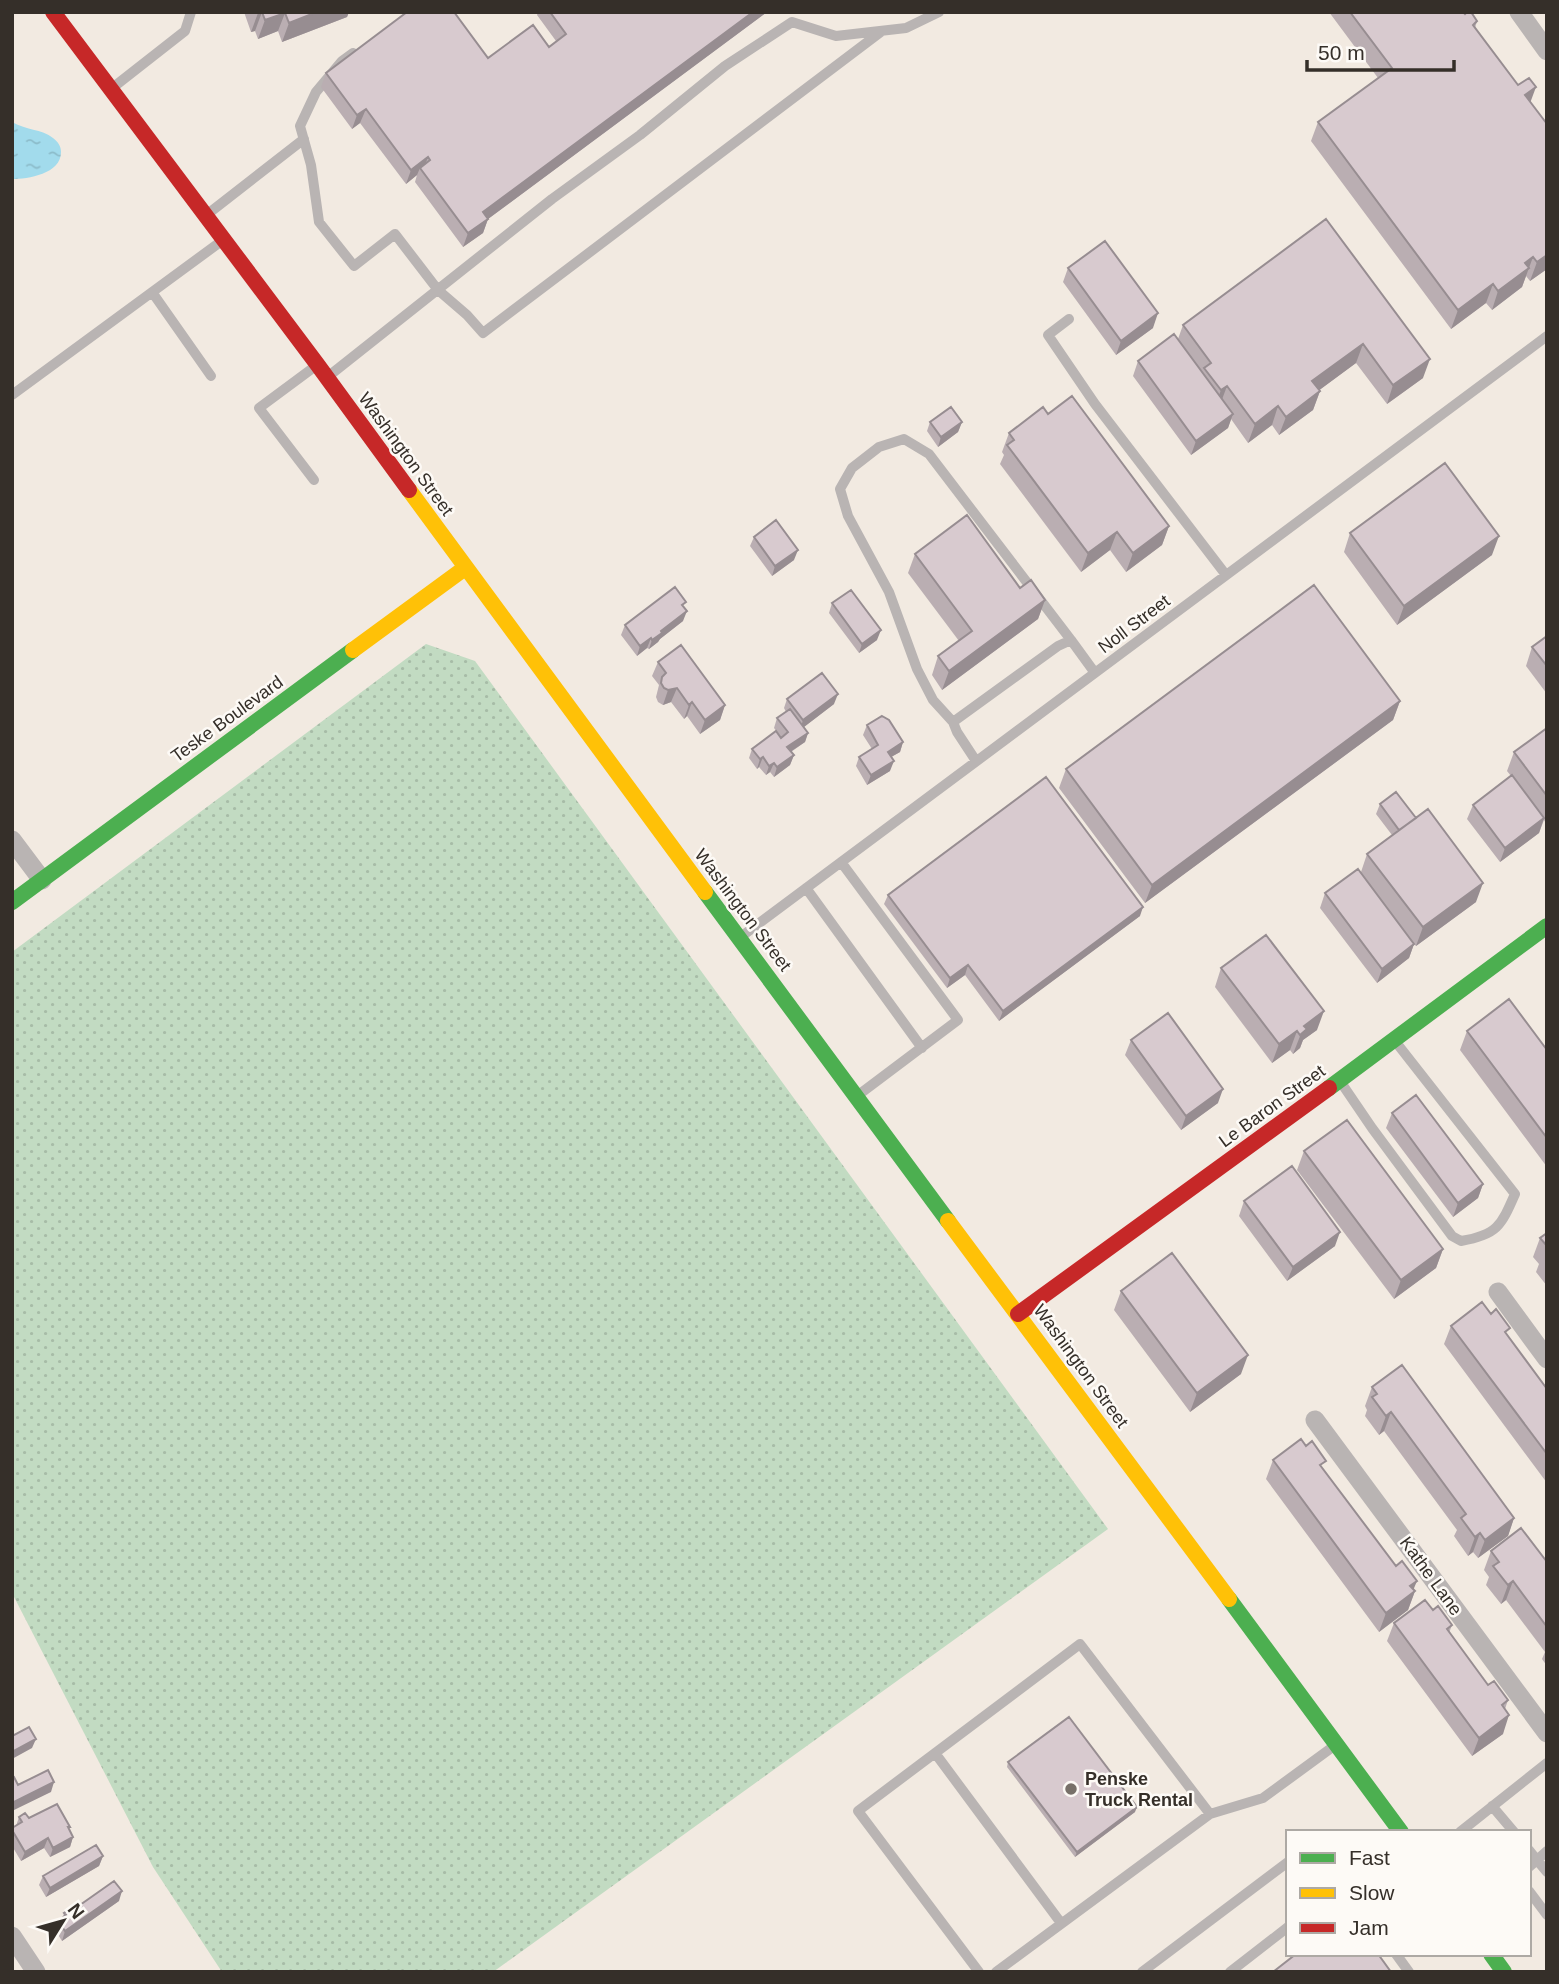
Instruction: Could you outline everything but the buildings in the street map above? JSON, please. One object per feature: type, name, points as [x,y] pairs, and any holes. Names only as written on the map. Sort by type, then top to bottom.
[{"type":"main road","name":"Washington Street","points":[[54,12],[1400,1830]]},
{"type":"main road","name":"Teske Boulevard","points":[[12,902],[465,568]]},
{"type":"main road","name":"Le Baron Street","points":[[1018,1314],[1547,926]]},
{"type":"main road","points":[[1492,1956],[1502,1971]]},
{"type":"street","points":[[1519,12],[1547,51]]},
{"type":"street","points":[[12,840],[42,880]]},
{"type":"street","points":[[1498,1292],[1547,1359]]},
{"type":"street","name":"Kathe Lane","points":[[1315,1420],[1547,1733]]},
{"type":"street","points":[[12,1936],[37,1972]]},
{"type":"lane","points":[[111,89],[185,31],[191,12]]},
{"type":"lane","points":[[314,480],[259,408],[322,371],[438,290],[725,66],[792,22],[836,36],[906,28],[939,12]]},
{"type":"lane","points":[[361,47],[342,61],[316,92],[300,126],[311,165],[319,222],[354,266],[395,234],[438,290],[483,333],[882,31]]},
{"type":"lane","points":[[205,215],[304,139]]},
{"type":"lane","points":[[12,396],[224,240]]},
{"type":"lane","points":[[152,292],[211,376]]},
{"type":"lane","points":[[1069,319],[1048,335],[1095,404],[1226,575]]},
{"type":"lane","name":"Noll Street","points":[[740,938],[1547,336]]},
{"type":"lane","points":[[976,761],[953,722],[933,700],[917,669],[889,592],[848,516],[840,489],[852,468],[879,447],[904,439],[929,454],[1095,673]]},
{"type":"lane","points":[[953,722],[1058,646],[1071,640]]},
{"type":"lane","points":[[841,862],[958,1020],[857,1096]]},
{"type":"lane","points":[[806,888],[922,1048]]},
{"type":"lane","points":[[1340,1080],[1452,1236],[1461,1241],[1480,1238],[1499,1227],[1515,1194],[1394,1040]]},
{"type":"lane","points":[[979,1972],[858,1811],[1080,1644],[1210,1814]]},
{"type":"lane","points":[[996,1972],[1210,1814],[1263,1798],[1336,1744]]},
{"type":"lane","points":[[935,1753],[1061,1923]]},
{"type":"lane","points":[[1462,1830],[1547,1763]]},
{"type":"lane","points":[[1492,1806],[1512,1830]]},
{"type":"lane","points":[[1547,1851],[1533,1863],[1547,1872]]},
{"type":"lane","points":[[1142,1972],[1286,1864]]},
{"type":"lane","points":[[1531,1894],[1547,1914]]},
{"type":"lane","points":[[1230,1972],[1286,1929]]},
{"type":"lane","points":[[1397,1956],[1409,1972]]},
{"type":"green space","points":[[426,644],[475,661],[1108,1529],[493,1972],[222,1972],[153,1867],[12,1593],[12,952]]},
{"type":"water","points":[[12,122],[49,135],[56,141],[61,152],[56,166],[42,174],[12,179]]},
{"type":"traffic: fast","points":[[12,902],[353,650]]},
{"type":"traffic: fast","points":[[705,892],[948,1221]]},
{"type":"traffic: fast","points":[[1329,1088],[1547,926]]},
{"type":"traffic: fast","points":[[1229,1599],[1400,1830]]},
{"type":"traffic: fast","points":[[1492,1956],[1504,1972]]},
{"type":"traffic: slow","points":[[409,490],[705,892]]},
{"type":"traffic: slow","points":[[353,650],[465,568]]},
{"type":"traffic: slow","points":[[948,1221],[1229,1599]]},
{"type":"traffic: jam","points":[[53,12],[409,490]]},
{"type":"traffic: jam","points":[[1018,1314],[1329,1088]]},
{"type":"place","name":"Penske Truck Rental","points":[[1071,1789]]}]
